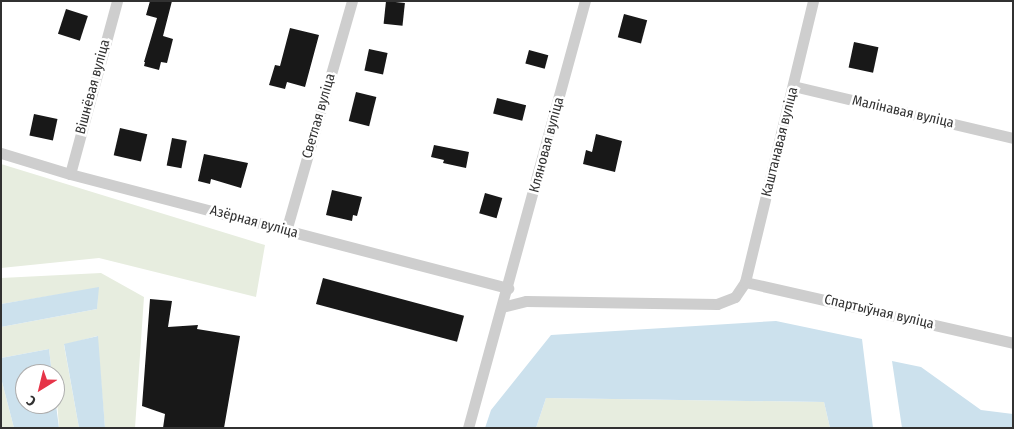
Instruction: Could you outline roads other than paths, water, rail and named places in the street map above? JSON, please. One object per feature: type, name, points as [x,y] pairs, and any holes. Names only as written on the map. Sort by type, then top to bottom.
[{"type":"street","name":"Вішнёвая вуліца","points":[[70,174],[117,1]]},
{"type":"street","name":"Светлая вуліца","points":[[286,231],[352,1]]},
{"type":"street","name":"Кляновая вуліца","points":[[468,428],[508,288],[585,1]]},
{"type":"street","name":"Каштанавая вуліца","points":[[745,282],[813,1]]},
{"type":"street","name":"Малінавая вуліца","points":[[793,86],[1013,138]]},
{"type":"street","name":"Азёрная вуліца","points":[[1,153],[70,174],[508,288]]},
{"type":"street","points":[[502,307],[526,301],[717,304],[735,297],[745,282]]},
{"type":"street","name":"Спартыўная вуліца","points":[[745,282],[1013,343]]},
{"type":"water","points":[[99,287],[97,309],[1,327],[1,304]]},
{"type":"water","points":[[776,321],[862,339],[873,428],[830,428],[824,402],[546,398],[536,428],[485,428],[491,410],[551,335]]},
{"type":"water","points":[[98,336],[105,428],[79,428],[64,344]]},
{"type":"water","points":[[49,349],[51,364],[15,364],[15,414],[57,414],[59,428],[14,428],[1,378],[1,358]]},
{"type":"water","points":[[892,361],[921,367],[981,410],[1013,414],[1013,428],[902,428]]}]
